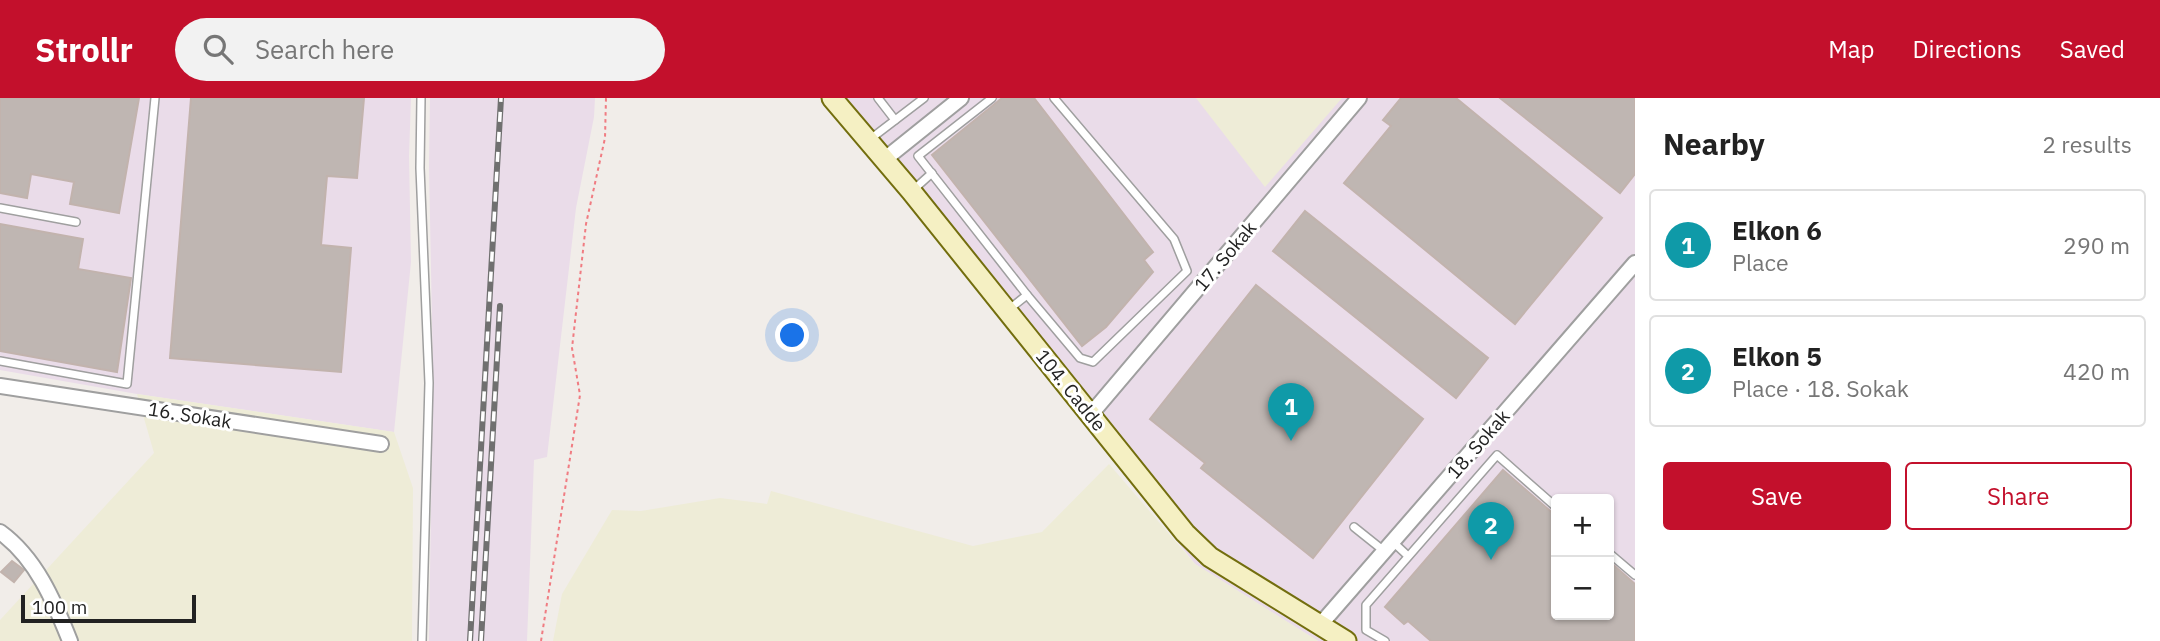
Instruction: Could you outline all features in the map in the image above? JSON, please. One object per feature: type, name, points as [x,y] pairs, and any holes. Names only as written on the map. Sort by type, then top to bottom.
[{"type":"street","name":"104. Cadde","points":[[832,98],[911,191],[1185,533],[1209,557],[1346,641]]},
{"type":"street","points":[[885,159],[961,98]]},
{"type":"street","name":"17. Sokak","points":[[1091,414],[1359,98]]},
{"type":"street","name":"18. Sokak","points":[[1320,625],[1635,263]]},
{"type":"street","name":"16. Sokak","points":[[0,386],[381,444]]},
{"type":"street","points":[[0,532],[12,541],[36,570],[54,602],[70,641]]},
{"type":"lane","points":[[0,361],[127,384],[155,98]]},
{"type":"lane","points":[[421,98],[420,168],[429,383],[422,641]]},
{"type":"lane","points":[[878,98],[895,120]]},
{"type":"lane","points":[[868,141],[924,98]]},
{"type":"lane","points":[[992,98],[918,156],[1080,358],[1093,362],[1188,271],[1174,239],[1054,98]]},
{"type":"lane","points":[[911,191],[932,173]]},
{"type":"lane","points":[[0,208],[76,222]]},
{"type":"lane","points":[[1007,311],[1027,295]]},
{"type":"lane","points":[[1385,641],[1366,630],[1366,605],[1497,456],[1551,503]]},
{"type":"lane","points":[[1354,527],[1408,556]]},
{"type":"lane","points":[[1614,556],[1635,575]]},
{"type":"path","points":[[541,641],[580,395],[572,348],[586,224],[605,138],[606,98]]},
{"type":"shaded area","points":[[0,98],[411,98],[411,262],[394,432],[137,394],[0,370]]},
{"type":"shaded area","points":[[430,98],[595,98],[594,117],[576,208],[547,457],[534,460],[527,641],[429,641],[433,374]]},
{"type":"shaded area","points":[[831,98],[1635,98],[1635,641],[1318,641],[1195,564]]},
{"type":"shaded area","points":[[1196,98],[1342,98],[1265,187]]},
{"type":"shaded area","points":[[137,394],[394,432],[413,488],[412,641],[0,641],[0,620],[154,453]]},
{"type":"shaded area","points":[[1109,464],[1195,564],[1318,641],[553,641],[562,594],[612,510],[641,511],[720,498],[767,504],[771,491],[973,546],[1042,532]]},
{"type":"building","points":[[0,98],[139,98],[119,213],[70,204],[74,182],[31,174],[27,198],[0,193]]},
{"type":"building","points":[[191,98],[364,98],[357,178],[327,176],[321,245],[351,248],[341,372],[170,358]]},
{"type":"building","points":[[1002,98],[1034,98],[1153,252],[1144,260],[1153,272],[1106,327],[1082,346],[932,155]]},
{"type":"building","points":[[1401,98],[1456,98],[1602,218],[1515,324],[1344,183],[1391,126],[1383,120]]},
{"type":"building","points":[[1500,98],[1635,98],[1635,174],[1620,193]]},
{"type":"building","points":[[1305,211],[1488,358],[1456,398],[1273,251]]},
{"type":"building","points":[[0,224],[83,239],[78,269],[131,278],[117,372],[0,351]]},
{"type":"building","points":[[1256,285],[1423,419],[1313,558],[1201,468],[1205,463],[1150,419]]},
{"type":"building","points":[[1503,470],[1551,512],[1551,620],[1614,620],[1614,565],[1635,584],[1635,641],[1431,641],[1408,621],[1404,624],[1385,607]]},
{"type":"building","points":[[12,561],[24,570],[14,582],[1,572]]},
{"type":"railway","points":[[470,641],[501,98]]},
{"type":"railway","points":[[481,641],[500,306]]},
{"type":"place","name":"Elkon 6","points":[[1291,441]]},
{"type":"place","name":"Elkon 5","points":[[1491,560]]}]
